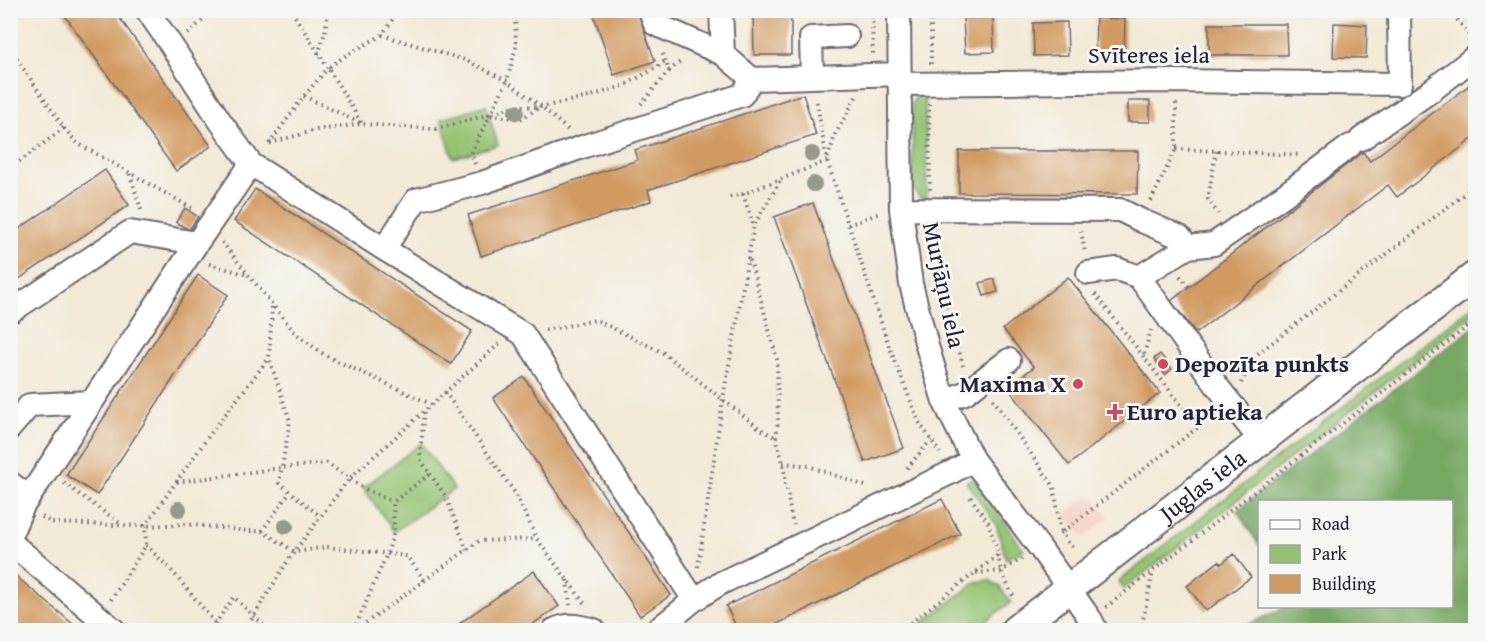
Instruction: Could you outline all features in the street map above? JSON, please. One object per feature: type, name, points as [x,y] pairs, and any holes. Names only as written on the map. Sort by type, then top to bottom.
[{"type":"main road","name":"Juglas iela","points":[[1015,630],[1476,275]]},
{"type":"street","points":[[147,10],[251,164],[519,332],[694,600]]},
{"type":"street","points":[[721,10],[723,54]]},
{"type":"street","name":"Murjāņu iela","points":[[899,10],[901,209],[911,284],[944,401],[973,460],[1069,590],[1100,620]]},
{"type":"street","points":[[1399,10],[1400,84],[1413,104]]},
{"type":"street","points":[[384,249],[416,200],[482,183],[614,136],[742,95],[752,79],[723,54],[653,17]]},
{"type":"street","points":[[812,77],[811,38],[847,36]]},
{"type":"street","points":[[1138,277],[1188,247],[1214,244],[1413,104],[1476,56]]},
{"type":"street","name":"Svīteres iela","points":[[752,79],[812,77],[899,79],[931,84],[1176,81],[1400,84]]},
{"type":"street","points":[[10,536],[26,502],[46,470],[251,164]]},
{"type":"street","points":[[901,209],[1120,210],[1180,237],[1188,247]]},
{"type":"street","points":[[10,312],[130,232],[201,237]]},
{"type":"street","points":[[1088,273],[1117,269],[1138,277],[1261,441]]},
{"type":"street","points":[[944,401],[965,393],[1009,360]]},
{"type":"street","points":[[10,428],[20,403],[91,402]]},
{"type":"street","points":[[657,630],[694,600],[722,583],[973,460]]},
{"type":"street","points":[[10,483],[26,502]]},
{"type":"street","points":[[10,543],[108,625]]},
{"type":"street","points":[[554,630],[579,626],[594,630]]},
{"type":"path","points":[[173,48],[213,10]]},
{"type":"path","points":[[291,10],[362,124]]},
{"type":"path","points":[[318,54],[328,10]]},
{"type":"path","points":[[386,10],[393,19]]},
{"type":"path","points":[[251,164],[328,69],[345,56],[382,35],[399,10]]},
{"type":"path","points":[[482,183],[471,153],[507,81],[516,47],[515,10]]},
{"type":"path","points":[[931,10],[931,84],[928,109],[931,224],[945,299],[967,378],[994,400],[1054,487],[1061,533],[1211,418],[1224,394],[1254,357],[1476,185]]},
{"type":"path","points":[[1450,10],[1476,44]]},
{"type":"path","points":[[614,136],[669,71],[653,17]]},
{"type":"path","points":[[382,35],[468,61],[507,81],[542,107],[585,146]]},
{"type":"path","points":[[11,53],[77,143],[130,173],[201,237],[249,275],[296,334],[327,356],[431,404]]},
{"type":"path","points":[[270,143],[316,130],[362,124],[436,129],[514,106],[542,107],[588,97],[622,86],[665,61]]},
{"type":"path","points":[[730,197],[827,162],[812,77]]},
{"type":"path","points":[[1142,221],[1176,149],[1176,81]]},
{"type":"path","points":[[304,96],[362,124]]},
{"type":"path","points":[[490,114],[520,119],[542,107]]},
{"type":"path","points":[[10,169],[64,128]]},
{"type":"path","points":[[1176,149],[1216,151],[1349,147]]},
{"type":"path","points":[[1216,151],[1208,199],[1230,233]]},
{"type":"path","points":[[130,173],[149,235]]},
{"type":"path","points":[[694,600],[723,399],[754,225],[782,178]]},
{"type":"path","points":[[743,194],[754,225]]},
{"type":"path","points":[[848,225],[889,209],[901,209]]},
{"type":"path","points":[[1079,210],[1088,285],[1185,410],[1211,418]]},
{"type":"path","points":[[201,237],[249,275]]},
{"type":"path","points":[[749,256],[777,359],[776,438],[783,463],[791,517],[801,545]]},
{"type":"path","points":[[272,306],[269,358],[290,421],[279,483],[320,516]]},
{"type":"path","points":[[245,630],[289,559],[350,479],[431,404],[519,332],[596,320],[662,352],[759,428],[776,438]]},
{"type":"path","points":[[1100,620],[1114,601],[1476,320]]},
{"type":"path","points":[[1224,394],[1254,357]]},
{"type":"path","points":[[108,625],[111,601],[146,545],[145,526],[211,433],[269,358]]},
{"type":"path","points":[[445,392],[515,493],[537,538],[585,605]]},
{"type":"path","points":[[424,411],[420,458],[445,495],[467,550]]},
{"type":"path","points":[[904,472],[931,440]]},
{"type":"path","points":[[177,482],[327,463],[363,488],[393,502]]},
{"type":"path","points":[[783,463],[809,466],[874,489]]},
{"type":"path","points":[[46,470],[121,525]]},
{"type":"path","points":[[393,502],[430,474]]},
{"type":"path","points":[[262,531],[290,492]]},
{"type":"path","points":[[26,502],[52,523],[145,526],[186,524],[262,531],[295,552]]},
{"type":"path","points":[[355,630],[394,532],[393,502]]},
{"type":"path","points":[[355,630],[479,541],[537,538]]},
{"type":"path","points":[[146,545],[171,570],[221,630]]},
{"type":"path","points":[[295,552],[327,547],[407,556],[425,581]]},
{"type":"path","points":[[998,555],[1001,571],[1014,598]]},
{"type":"path","points":[[901,630],[975,573],[1001,571],[1028,556]]},
{"type":"path","points":[[1141,630],[1153,570]]},
{"type":"path","points":[[1110,595],[1114,601]]},
{"type":"path","points":[[215,624],[234,597],[267,628],[305,630]]},
{"type":"shaded area","points":[[1090,494],[1109,517],[1084,537],[1065,514]]},
{"type":"green space","points":[[925,93],[927,200],[920,198],[913,188],[912,103],[917,95]]},
{"type":"green space","points":[[486,105],[498,145],[453,158],[441,119]]},
{"type":"green space","points":[[1475,304],[1475,313],[1124,589],[1119,581]]},
{"type":"green space","points":[[1475,326],[1475,630],[1236,630],[1284,608],[1453,608],[1453,500],[1258,500],[1258,543],[1237,511]]},
{"type":"green space","points":[[421,443],[454,489],[394,532],[363,488]]},
{"type":"green space","points":[[973,478],[1024,550],[1006,559],[996,524],[966,482]]},
{"type":"green space","points":[[989,580],[999,586],[1011,602],[974,630],[913,630],[976,582]]},
{"type":"building","points":[[61,10],[114,10],[211,146],[176,171]]},
{"type":"building","points":[[592,10],[637,10],[655,61],[614,75]]},
{"type":"building","points":[[753,10],[791,10],[791,55],[754,55]]},
{"type":"building","points":[[993,17],[994,52],[965,53],[963,18]]},
{"type":"building","points":[[1096,18],[1125,19],[1124,58],[1095,58]]},
{"type":"building","points":[[1067,22],[1068,55],[1034,56],[1033,23]]},
{"type":"building","points":[[1334,23],[1367,25],[1366,58],[1333,57]]},
{"type":"building","points":[[1209,24],[1286,24],[1287,55],[1209,55]]},
{"type":"building","points":[[1476,80],[1476,136],[1397,197],[1388,185],[1196,333],[1171,301],[1363,152],[1370,161]]},
{"type":"building","points":[[803,94],[816,135],[648,190],[651,201],[481,256],[468,215],[638,160],[635,150]]},
{"type":"building","points":[[1128,101],[1150,101],[1150,122],[1128,122]]},
{"type":"building","points":[[959,151],[1138,151],[1137,194],[959,193]]},
{"type":"building","points":[[105,170],[129,205],[10,285],[10,235]]},
{"type":"building","points":[[255,189],[472,331],[451,364],[234,221]]},
{"type":"building","points":[[813,203],[904,448],[865,462],[774,217]]},
{"type":"building","points":[[185,208],[198,217],[189,230],[176,222]]},
{"type":"building","points":[[198,275],[228,295],[97,495],[66,475]]},
{"type":"building","points":[[1068,277],[1160,393],[1069,465],[1007,387],[1034,367],[1003,329]]},
{"type":"building","points":[[994,279],[998,292],[984,296],[980,283]]},
{"type":"building","name":"Depozīta punkts","points":[[1160,354],[1172,369],[1165,375],[1154,359]]},
{"type":"building","points":[[524,377],[671,595],[640,616],[493,398]]},
{"type":"building","points":[[942,499],[960,534],[765,630],[738,630],[726,606]]},
{"type":"building","points":[[1234,554],[1251,577],[1206,611],[1187,586],[1219,561],[1221,564]]},
{"type":"building","points":[[10,571],[80,630],[21,630],[10,621]]},
{"type":"building","points":[[534,571],[559,606],[524,630],[450,630]]},
{"type":"place","name":"Depozīta punkts","points":[[1163,364]]},
{"type":"place","name":"Maxima X","points":[[1078,384]]},
{"type":"place","name":"Euro aptieka","points":[[1115,412]]}]
